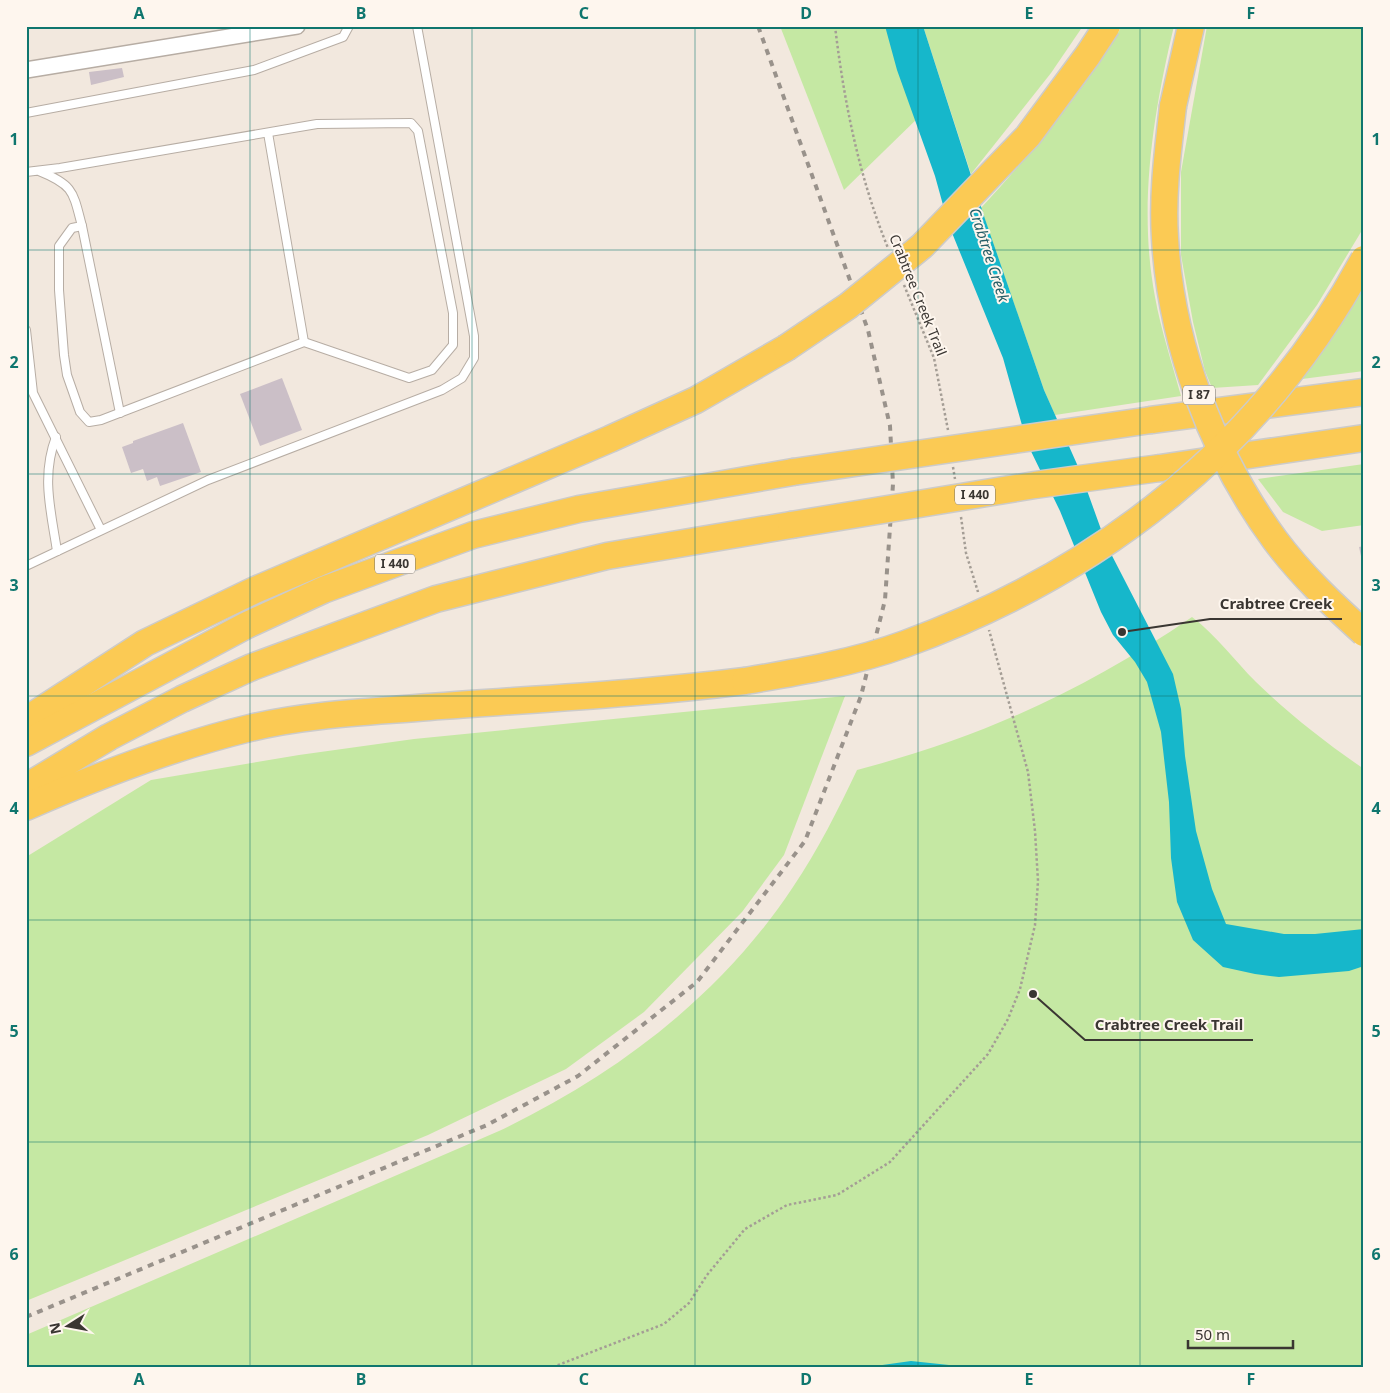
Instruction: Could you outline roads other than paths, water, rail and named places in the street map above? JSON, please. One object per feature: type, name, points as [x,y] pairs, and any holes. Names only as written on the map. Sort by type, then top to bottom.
[{"type":"highway","points":[[26,720],[145,643],[255,590],[610,439],[696,400],[786,348],[848,306],[922,246],[1028,136],[1107,26]]},
{"type":"highway","name":"I 87","points":[[1190,26],[1174,106],[1165,172],[1165,238],[1172,299],[1191,374],[1210,426],[1240,488],[1266,526],[1312,584],[1364,634]]},
{"type":"highway","points":[[26,807],[117,768],[176,748],[251,728],[334,715],[581,697],[745,681],[820,669],[920,638],[978,615],[1073,565],[1131,527],[1201,470],[1292,371],[1347,289],[1364,259]]},
{"type":"highway","name":"I 440","points":[[26,743],[247,625],[323,590],[474,535],[579,509],[793,472],[1151,420],[1364,392]]},
{"type":"highway","name":"I 440","points":[[26,787],[109,737],[208,687],[325,639],[436,599],[607,556],[1035,485],[1364,438]]},
{"type":"street","points":[[26,70],[297,26]]},
{"type":"lane","points":[[26,113],[254,70],[343,37],[349,26]]},
{"type":"lane","points":[[26,566],[208,480],[365,419],[402,407],[442,390],[462,378],[474,358],[474,336],[417,26]]},
{"type":"lane","points":[[26,172],[317,124],[411,123],[418,131],[453,313],[453,345],[432,370],[409,378],[304,342],[120,413],[89,422],[80,412],[67,375],[59,290],[59,246],[72,228],[82,226]]},
{"type":"lane","points":[[268,133],[304,342]]},
{"type":"lane","points":[[39,171],[57,178],[72,190],[82,226],[120,413]]},
{"type":"lane","points":[[26,330],[33,393],[101,530]]},
{"type":"lane","points":[[56,437],[48,457],[46,477],[57,551]]},
{"type":"water","points":[[885,26],[923,26],[985,219],[1044,390],[1080,471],[1107,546],[1173,674],[1181,709],[1185,756],[1196,831],[1212,889],[1226,924],[1284,934],[1315,934],[1364,929],[1364,966],[1349,971],[1279,977],[1255,974],[1223,967],[1193,940],[1177,902],[1171,858],[1169,802],[1161,732],[1147,682],[1135,662],[1113,635],[1101,612],[1060,511],[1027,443],[1003,358],[948,223],[935,176],[897,70]]},
{"type":"water","points":[[911,1361],[968,1367],[868,1367]]},
{"type":"railway","points":[[26,1317],[487,1125],[578,1076],[697,982],[805,841],[861,696],[885,600],[893,484],[890,426],[868,330],[758,26]]},
{"type":"place","name":"Crabtree Creek","points":[[1122,632]]},
{"type":"place","name":"Crabtree Creek Trail","points":[[1033,994]]}]
